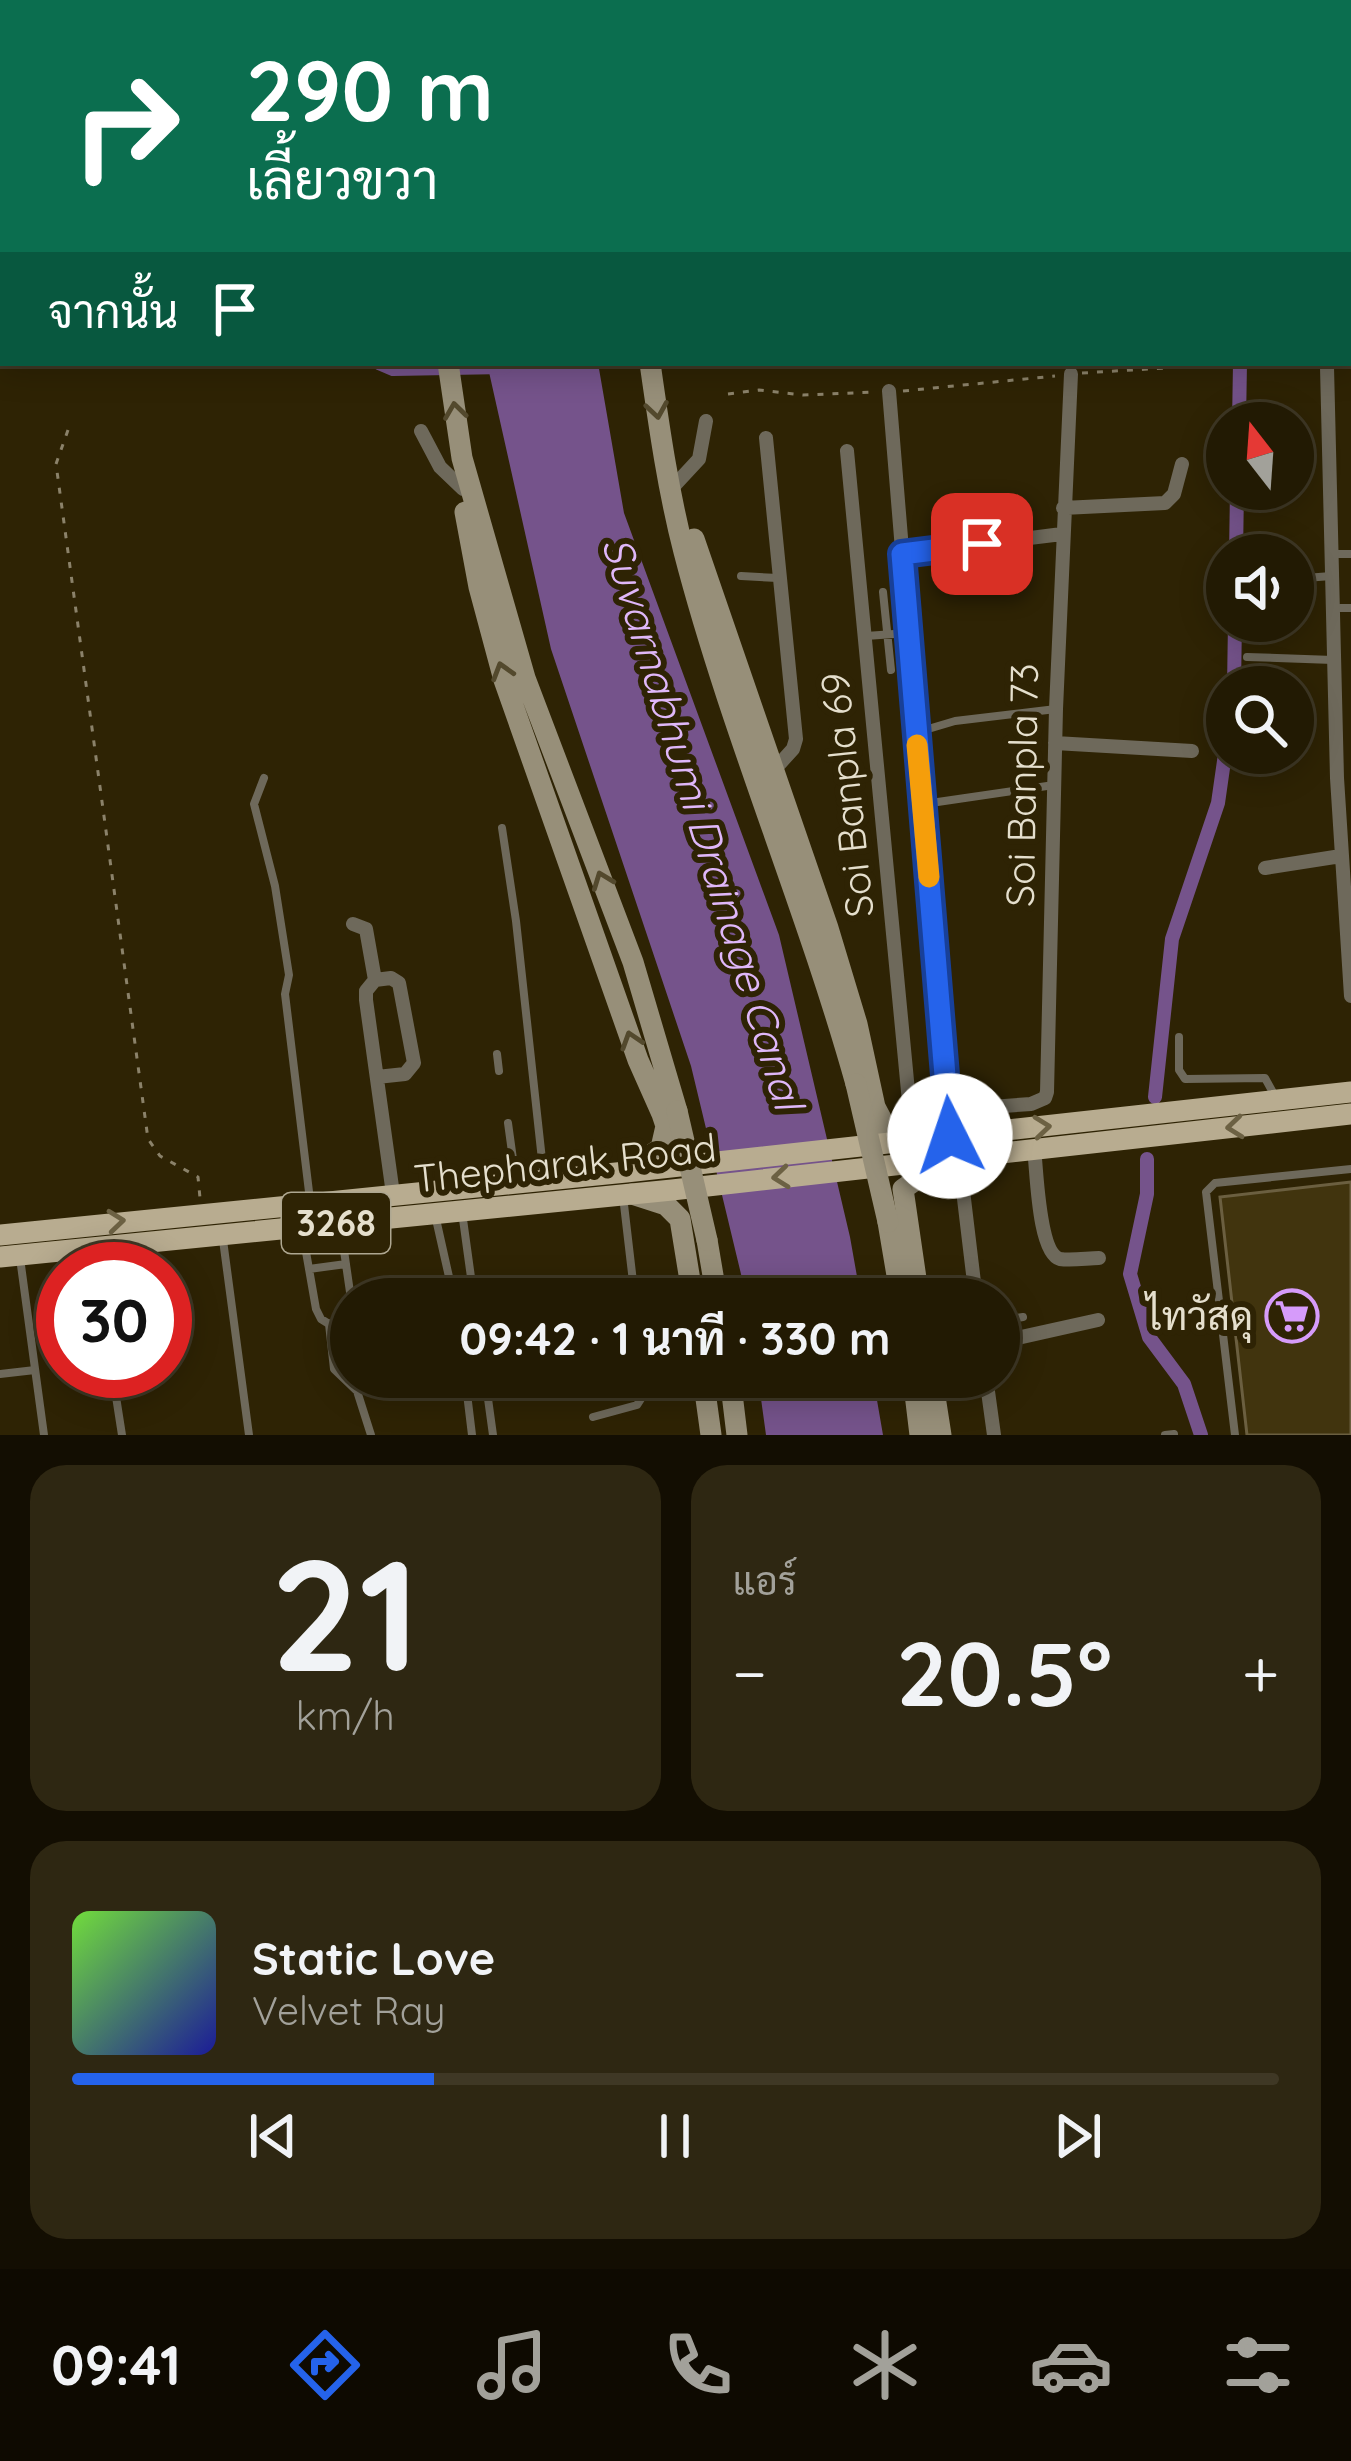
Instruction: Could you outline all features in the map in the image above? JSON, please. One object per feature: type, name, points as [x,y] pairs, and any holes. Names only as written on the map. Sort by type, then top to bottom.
[{"type":"main road","points":[[448,366],[475,568],[504,680],[638,1060],[666,1126],[661,1148],[626,1186],[665,1205],[680,1219],[690,1278]]},
{"type":"main road","points":[[650,366],[668,472],[702,616],[824,970],[862,1107],[897,1278]]},
{"type":"main road","points":[[463,471],[525,678],[633,962],[677,1111],[713,1278]]},
{"type":"main road","points":[[668,472],[857,1024],[875,1107],[885,1126],[949,1147],[903,1189],[916,1278]]},
{"type":"main road","name":"Thepharak Road","points":[[180,1242],[626,1186],[667,1167],[887,1154],[1351,1092]]},
{"type":"main road","name":"Thepharak Road","points":[[949,1147],[1034,1149],[1351,1114]]},
{"type":"main road","name":"Thepharak Road","points":[[0,1234],[544,1179],[672,1190],[887,1154]]},
{"type":"main road","points":[[706,1398],[711,1435]]},
{"type":"main road","points":[[733,1398],[737,1435]]},
{"type":"main road","points":[[916,1398],[920,1435]]},
{"type":"main road","points":[[935,1398],[941,1435]]},
{"type":"street","points":[[1327,367],[1333,660],[1343,706],[1345,827],[1341,856],[1351,996]]},
{"type":"street","name":"Soi Banpla 73","points":[[948,1110],[1031,1104],[1045,1098],[1050,1061],[1056,709],[1071,374]]},
{"type":"street","points":[[889,392],[949,1147],[972,1278]]},
{"type":"street","points":[[668,472],[700,459],[706,421]]},
{"type":"street","points":[[421,431],[440,467],[463,471]]},
{"type":"street","points":[[766,438],[796,739],[773,770]]},
{"type":"street","name":"Soi Banpla 69","points":[[847,451],[912,1133]]},
{"type":"street","points":[[1064,508],[1166,503],[1174,494],[1182,464]]},
{"type":"street","points":[[902,554],[1063,534]]},
{"type":"street","points":[[1055,743],[1192,751]]},
{"type":"street","points":[[1265,868],[1341,856]]},
{"type":"street","points":[[353,924],[366,928],[375,980]]},
{"type":"street","points":[[377,1077],[405,1074],[414,1063],[399,983],[391,978],[375,980],[365,1000],[393,1194]]},
{"type":"street","points":[[1034,1149],[1043,1234],[1050,1252],[1059,1259],[1100,1258]]},
{"type":"street","points":[[1020,1337],[1097,1320]]},
{"type":"street","points":[[989,1398],[994,1435]]},
{"type":"lane","points":[[1331,554],[1351,554]]},
{"type":"lane","points":[[741,576],[778,578]]},
{"type":"lane","points":[[1314,577],[1331,576]]},
{"type":"lane","points":[[883,592],[891,670]]},
{"type":"lane","points":[[1332,608],[1351,608]]},
{"type":"lane","points":[[865,636],[908,633]]},
{"type":"lane","points":[[1246,657],[1333,660]]},
{"type":"lane","points":[[916,733],[955,722],[1056,709]]},
{"type":"lane","points":[[264,778],[254,804],[275,886],[289,974],[285,994],[310,1202]]},
{"type":"lane","points":[[922,804],[1054,785]]},
{"type":"lane","points":[[502,828],[544,1179]]},
{"type":"lane","points":[[1179,1036],[1178,1070],[1185,1079],[1265,1078],[1276,1100]]},
{"type":"lane","points":[[497,1054],[500,1071]]},
{"type":"lane","points":[[508,1123],[516,1182]]},
{"type":"lane","points":[[1235,1435],[1206,1192],[1215,1184],[1351,1169]]},
{"type":"lane","points":[[626,1186],[633,1278]]},
{"type":"lane","points":[[462,1210],[471,1278]]},
{"type":"lane","points":[[434,1213],[449,1278]]},
{"type":"lane","points":[[340,1222],[348,1278]]},
{"type":"lane","points":[[302,1226],[316,1309],[329,1324],[334,1369],[357,1391],[371,1435]]},
{"type":"lane","points":[[222,1234],[250,1435]]},
{"type":"lane","points":[[10,1256],[44,1435]]},
{"type":"lane","points":[[309,1269],[346,1264]]},
{"type":"lane","points":[[0,1374],[35,1370]]},
{"type":"lane","points":[[116,1398],[122,1435]]},
{"type":"lane","points":[[468,1398],[472,1435]]},
{"type":"lane","points":[[488,1398],[493,1435]]},
{"type":"lane","points":[[592,1417],[637,1405],[641,1398]]},
{"type":"lane","points":[[1165,1435],[1174,1434]]},
{"type":"path","points":[[728,394],[759,390],[803,395],[889,392],[1199,366]]},
{"type":"path","points":[[1271,366],[1351,366]]},
{"type":"path","points":[[68,430],[56,464],[148,1139],[160,1156],[198,1177],[202,1212]]},
{"type":"water","name":"Suvarnabhumi Drainage Canal","points":[[488,366],[599,366],[624,513],[779,935],[857,1278],[742,1278],[691,1066],[551,649]]},
{"type":"water","points":[[761,1398],[877,1398],[883,1435],[766,1435]]},
{"type":"building","name":"ไทวัสดุ","points":[[1351,1182],[1351,1435],[1247,1435],[1220,1197]]},
{"type":"waterway","points":[[386,366],[505,367]]},
{"type":"waterway","points":[[1239,402],[1240,366]]},
{"type":"waterway","points":[[1236,534],[1237,510]]},
{"type":"waterway","points":[[1234,666],[1235,642]]},
{"type":"waterway","points":[[1155,1097],[1172,939],[1218,803],[1222,774]]},
{"type":"waterway","points":[[1147,1159],[1147,1194],[1130,1274],[1149,1337],[1184,1384],[1201,1435]]},
{"type":"slow traffic","points":[[917,745],[929,877]]},
{"type":"place","name":"ไทวัสดุ","points":[[1292,1316]]},
{"type":"route","points":[[950,1136],[902,554],[982,544]]}]
